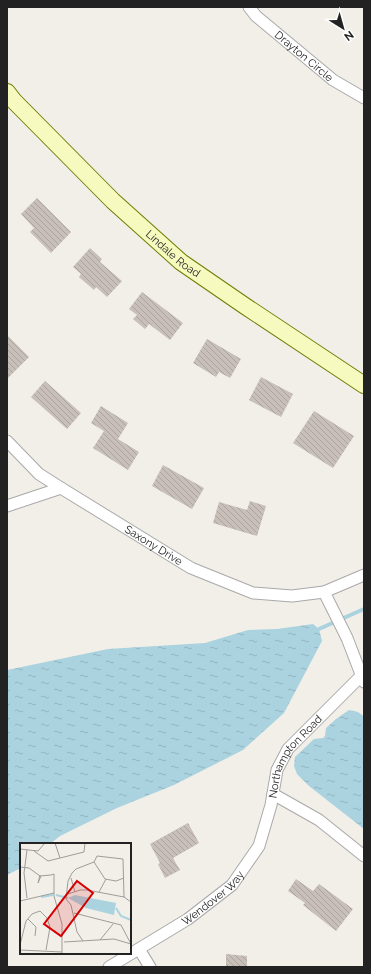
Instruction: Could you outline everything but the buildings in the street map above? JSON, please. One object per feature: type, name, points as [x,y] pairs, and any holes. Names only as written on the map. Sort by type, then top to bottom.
[{"type":"street","name":"Drayton Circle","points":[[250,7],[256,16],[333,80],[364,98]]},
{"type":"street","name":"Lindale Road","points":[[7,92],[14,101],[113,201],[181,262],[364,385]]},
{"type":"street","name":"Saxony Drive","points":[[7,441],[39,474],[191,568],[253,593],[292,596],[324,592]]},
{"type":"street","points":[[7,506],[61,488]]},
{"type":"street","points":[[324,592],[364,575]]},
{"type":"street","name":"Northampton Road","points":[[324,592],[330,607],[347,638],[363,679],[288,749],[278,770],[273,794],[319,820],[364,856]]},
{"type":"street","name":"Wendover Way","points":[[131,954],[188,919],[232,885],[259,846],[273,794]]},
{"type":"street","points":[[139,949],[150,967]]},
{"type":"street","name":"Wendover Way","points":[[109,967],[131,954]]},
{"type":"water","points":[[313,624],[319,629],[322,641],[284,713],[243,750],[174,785],[117,808],[60,836],[51,843],[20,843],[20,868],[7,875],[7,670],[108,649],[205,643],[248,630],[277,629]]},
{"type":"water","points":[[349,710],[355,711],[364,717],[364,829],[309,786],[297,774],[294,766],[295,757],[314,739],[323,738],[325,736],[326,728]]},
{"type":"waterway","points":[[319,629],[364,609]]}]
